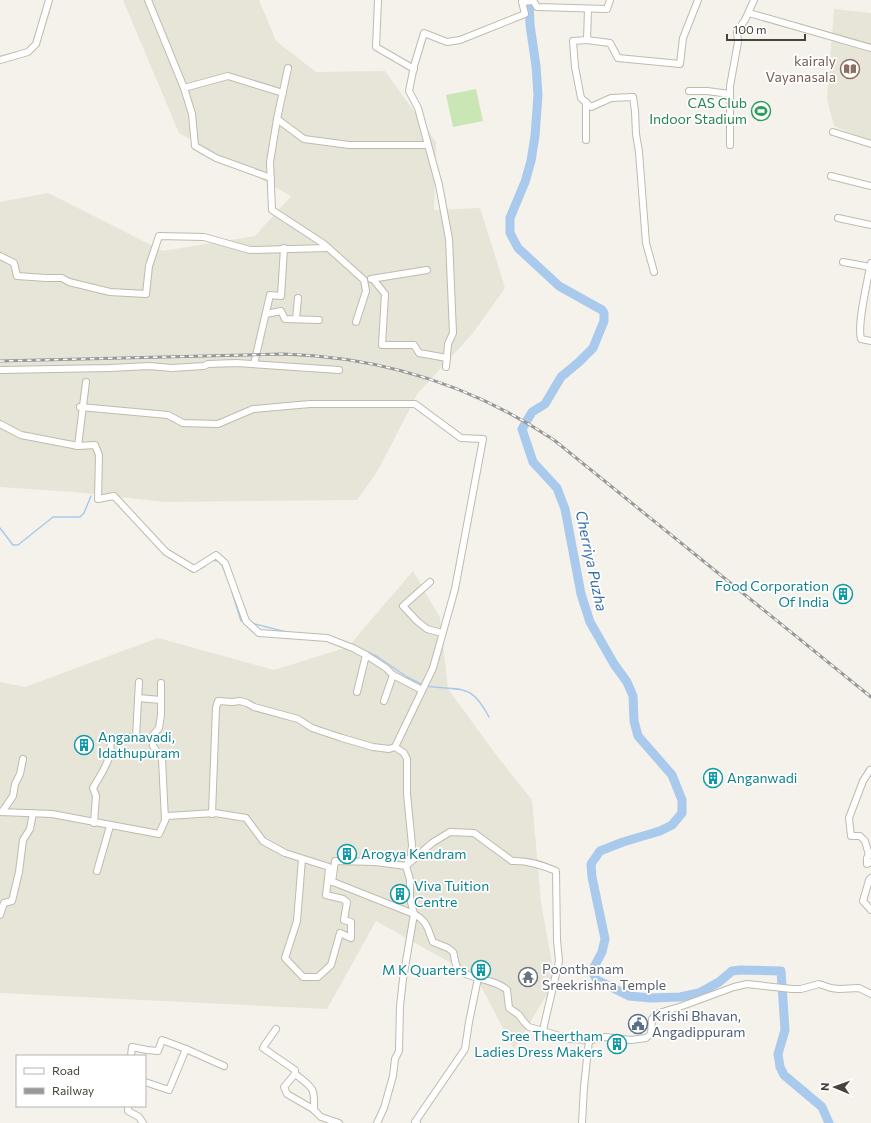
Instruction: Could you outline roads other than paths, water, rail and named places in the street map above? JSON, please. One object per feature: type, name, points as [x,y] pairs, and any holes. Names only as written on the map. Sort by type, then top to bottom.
[{"type":"street","points":[[0,60],[28,52],[36,44],[49,0]]},
{"type":"street","points":[[148,0],[184,88],[192,114],[195,146],[216,158],[271,178]]},
{"type":"street","points":[[378,0],[376,47],[414,69]]},
{"type":"street","points":[[446,367],[448,344],[453,333],[449,239],[439,185],[418,108],[409,91],[424,33],[447,42],[460,40],[525,14],[522,2],[533,1],[537,7],[607,9],[610,0]]},
{"type":"street","points":[[654,272],[646,243],[633,97],[611,98],[591,107],[581,98],[574,67],[573,41],[587,40],[610,43],[618,58],[680,64],[683,38],[698,0]]},
{"type":"street","points":[[730,145],[730,86],[738,42],[737,31],[749,13],[754,0]]},
{"type":"street","points":[[587,40],[588,9]]},
{"type":"street","points":[[749,13],[871,48]]},
{"type":"street","points":[[288,68],[270,162],[272,210],[328,248],[364,280],[366,291],[356,322]]},
{"type":"street","points":[[184,88],[228,76],[283,93]]},
{"type":"street","points":[[689,91],[730,94]]},
{"type":"street","points":[[586,102],[586,140]]},
{"type":"street","points":[[277,120],[304,139],[349,145],[427,145]]},
{"type":"street","points":[[833,132],[871,144]]},
{"type":"street","points":[[831,176],[871,186]]},
{"type":"street","points":[[838,218],[871,225]]},
{"type":"street","points":[[0,256],[14,262],[17,276],[62,278],[69,282],[110,292],[146,294],[149,266],[159,236],[204,237],[250,250],[328,248]]},
{"type":"street","points":[[254,364],[270,295],[281,296],[284,248]]},
{"type":"street","points":[[843,262],[870,265],[860,333],[861,339],[871,341]]},
{"type":"street","points":[[364,280],[427,270]]},
{"type":"street","points":[[374,279],[384,294],[382,345],[414,345],[419,353],[447,358]]},
{"type":"street","points":[[296,319],[298,298]]},
{"type":"street","points":[[266,314],[281,311],[285,319],[319,320]]},
{"type":"street","points":[[0,370],[134,366],[172,368],[236,363],[339,370]]},
{"type":"street","points":[[78,446],[86,382]]},
{"type":"street","points":[[82,408],[168,415],[183,423],[218,424],[253,409],[310,404],[415,404],[461,438],[483,439],[455,589],[433,668],[394,747],[389,749],[373,747],[312,728],[298,719],[254,707],[240,701],[218,701],[216,708],[212,814]]},
{"type":"street","points":[[0,424],[21,435],[78,446],[95,445],[99,455],[98,499],[114,496],[166,552],[194,569],[216,555],[224,564],[246,621],[259,633],[327,638],[353,648],[366,655],[386,668],[393,675],[422,690]]},
{"type":"street","points":[[430,582],[403,606],[426,629],[442,633]]},
{"type":"street","points":[[357,692],[366,655]]},
{"type":"street","points":[[384,701],[393,675]]},
{"type":"street","points":[[94,823],[96,796],[93,788],[110,756],[111,738],[136,737],[139,682]]},
{"type":"street","points":[[161,683],[161,714],[158,728],[153,735],[153,746],[162,759],[165,821]]},
{"type":"street","points":[[138,698],[161,700]]},
{"type":"street","points":[[377,1123],[384,1108],[393,1076],[395,1059],[399,1051],[402,986],[414,914],[410,898],[410,880],[406,866],[411,856],[412,845],[407,794],[407,759],[404,753],[394,747]]},
{"type":"street","points":[[1,812],[13,796],[15,784],[20,774],[23,759]]},
{"type":"street","points":[[870,770],[861,787],[849,818],[851,836],[860,836],[865,841],[870,855],[867,858],[867,864],[871,862]]},
{"type":"street","points":[[1,812],[52,814],[110,826],[160,834],[167,816],[212,814],[246,818],[263,841],[285,853],[329,867],[330,880]]},
{"type":"street","points":[[0,914],[4,903],[12,901],[19,872],[23,840],[30,829],[33,813]]},
{"type":"street","points":[[97,871],[110,826]]},
{"type":"street","points":[[302,859],[297,921],[285,958],[303,977],[318,977],[331,966],[340,933],[351,938],[351,922],[344,920],[347,902],[343,899],[326,895],[335,861],[376,862],[406,866],[432,843],[450,832],[474,833],[512,861],[522,860],[541,864],[556,871],[557,940],[559,961],[543,1030]]},
{"type":"street","points":[[871,878],[869,880],[863,901],[871,910]]},
{"type":"street","points":[[330,880],[414,914],[423,920],[427,925],[433,942],[448,948],[453,952],[458,969],[478,978],[492,981],[503,986],[507,990],[509,1008],[519,1014],[529,1027],[570,1039],[590,1040],[605,1037],[631,1040],[646,1038],[651,1034],[652,1019],[656,1014],[747,984],[792,989],[801,989],[820,984],[839,989],[859,988],[871,994]]},
{"type":"street","points":[[417,1123],[415,1122],[465,1049],[478,978]]},
{"type":"street","points":[[276,1029],[263,1048],[295,1070],[295,1074],[312,1088],[314,1092],[314,1110]]},
{"type":"street","points":[[131,1055],[132,1047],[158,1051],[162,1040],[186,1048],[224,1066]]},
{"type":"street","points":[[582,1123],[584,1087],[590,1040]]},
{"type":"street","points":[[146,1082],[169,1090],[186,1048]]},
{"type":"street","points":[[295,1074],[284,1086],[287,1094],[314,1110],[321,1117],[339,1123]]},
{"type":"street","points":[[128,1107],[128,1111],[139,1117],[143,1123]]},
{"type":"waterway","name":"Cherriya Puzha","points":[[529,0],[530,25],[536,66],[538,95],[535,136],[531,161],[525,182],[510,218],[510,233],[518,248],[559,286],[602,310],[604,313],[604,321],[593,348],[561,377],[545,404],[532,412],[522,429],[533,462],[557,488],[565,509],[581,594],[590,622],[614,664],[627,682],[633,696],[634,721],[638,736],[672,775],[682,800],[682,813],[672,825],[660,831],[623,842],[600,851],[591,864],[592,877],[605,939],[602,952],[592,971],[597,980],[629,996],[651,998],[680,997],[699,993],[719,982],[732,971],[781,971],[785,1030],[778,1054],[780,1067],[784,1075],[822,1107],[829,1123]]},
{"type":"waterway","points":[[0,528],[13,545],[18,545],[53,517],[80,517],[84,513],[91,496]]},
{"type":"waterway","points":[[212,560],[218,561],[222,565],[226,575]]},
{"type":"waterway","points":[[196,571],[205,566]]},
{"type":"waterway","points":[[232,592],[241,621],[243,621]]},
{"type":"waterway","points":[[251,623],[290,633]]},
{"type":"waterway","points":[[357,647],[378,657],[407,677],[423,685]]},
{"type":"waterway","points":[[427,686],[464,690],[476,698],[489,717]]},
{"type":"railway","points":[[0,361],[283,354],[319,356],[390,368],[458,389],[491,404],[554,440],[871,697]]},
{"type":"place","name":"kairaly Vayanasala","points":[[850,69]]},
{"type":"place","name":"CAS Club Indoor Stadium","points":[[761,111]]},
{"type":"place","name":"Food Corporation Of India","points":[[843,594]]},
{"type":"place","name":"Anganavadi, Idathupuram","points":[[84,745]]},
{"type":"place","name":"Anganwadi","points":[[713,778]]},
{"type":"place","name":"Arogya Kendram","points":[[347,854]]},
{"type":"place","name":"Viva Tuition Centre","points":[[400,894]]},
{"type":"place","name":"M K Quarters","points":[[481,970]]},
{"type":"place","name":"Poonthanam Sreekrishna Temple","points":[[528,977]]},
{"type":"place","name":"Krishi Bhavan, Angadippuram","points":[[638,1024]]},
{"type":"place","name":"Sree Theertham Ladies Dress Makers","points":[[617,1044]]}]
